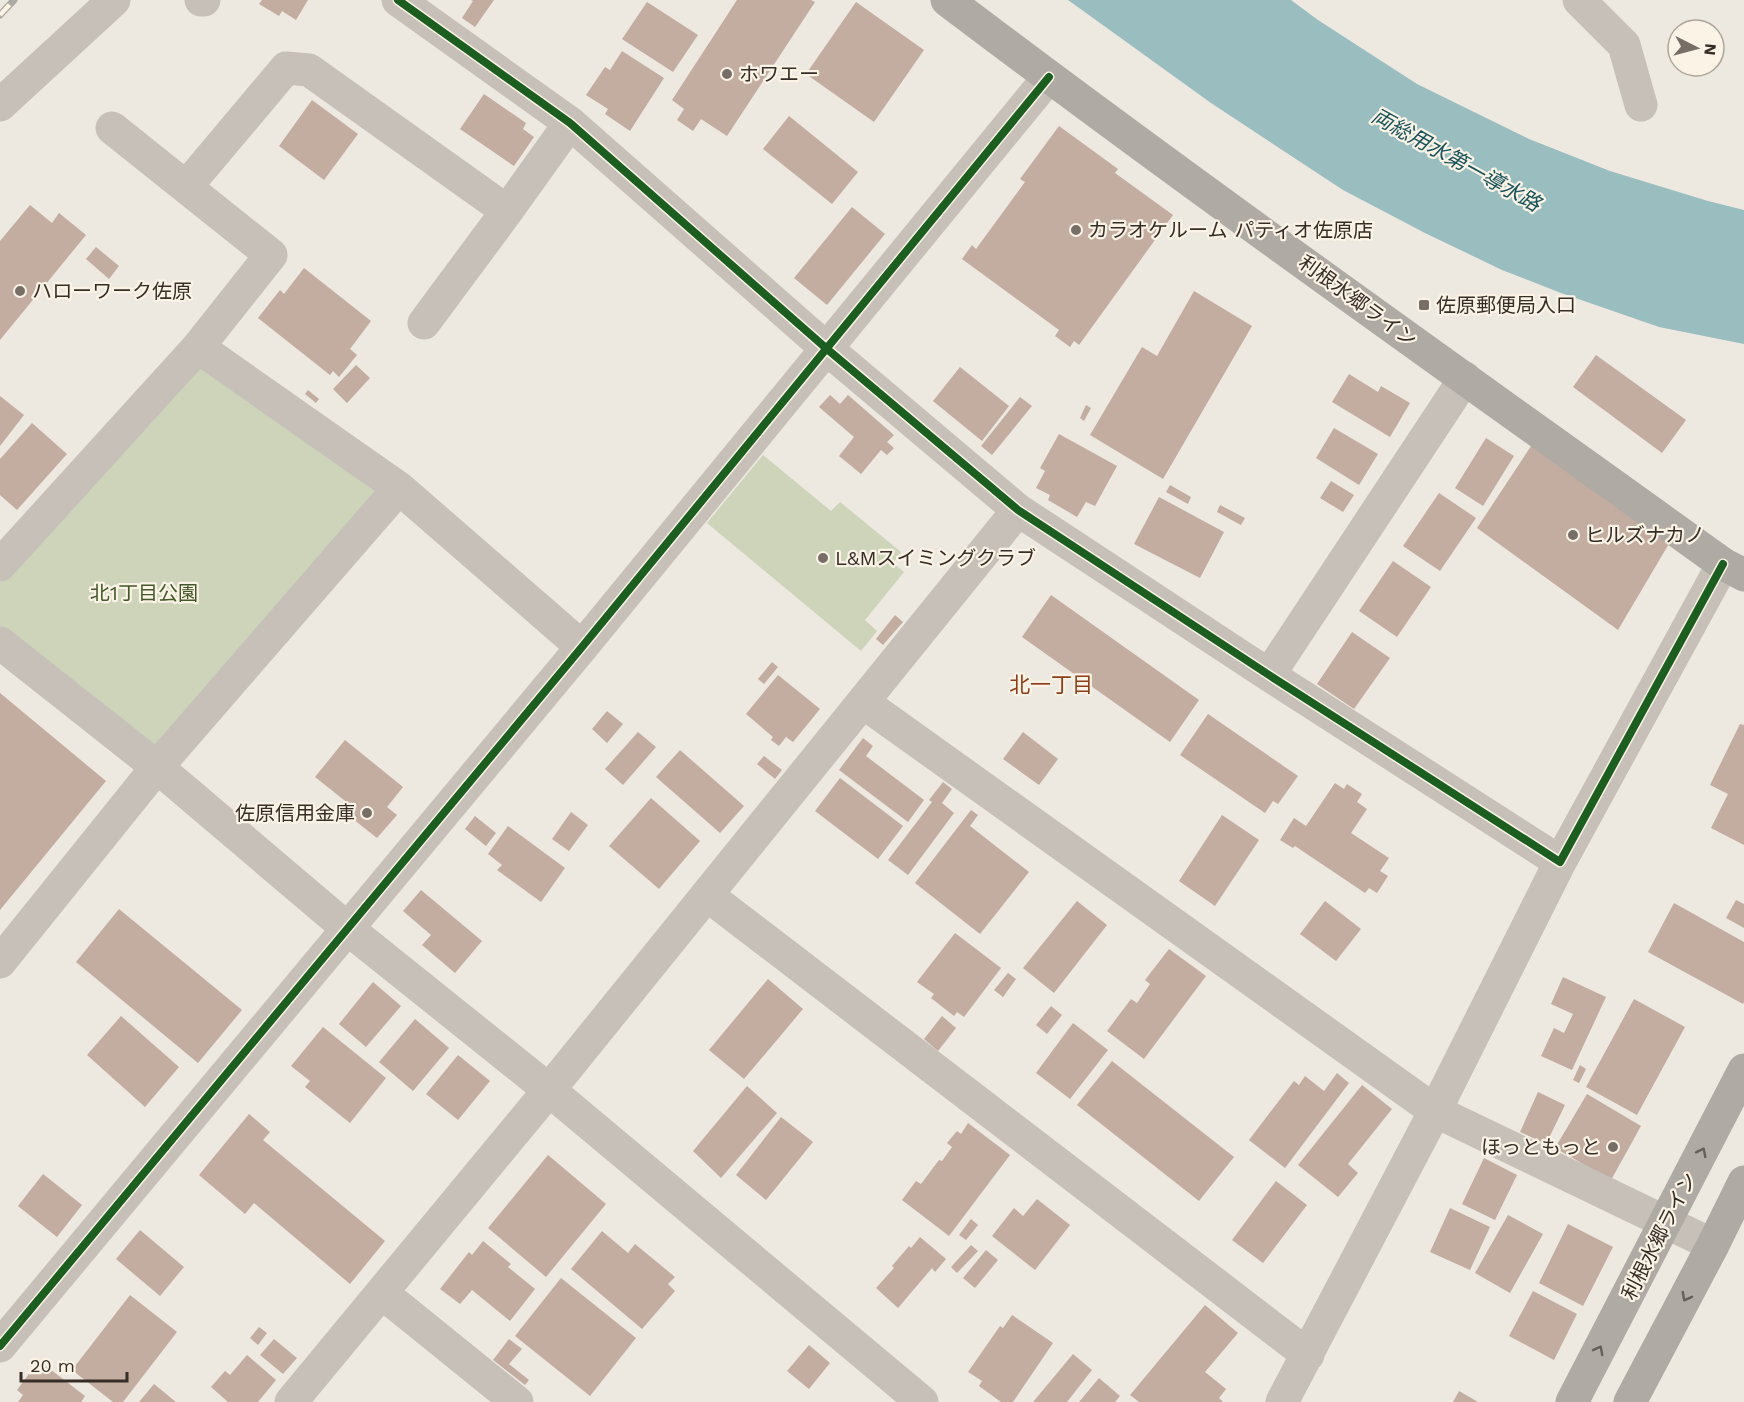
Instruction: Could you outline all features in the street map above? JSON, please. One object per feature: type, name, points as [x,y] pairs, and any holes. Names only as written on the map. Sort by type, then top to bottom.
[{"type":"highway","name":"利根水郷ライン","points":[[947,0],[1049,77],[1733,569]]},
{"type":"highway","name":"利根水郷ライン","points":[[1572,1402],[1744,1070]]},
{"type":"highway","points":[[1630,1402],[1744,1182]]},
{"type":"street","points":[[0,105],[114,0]]},
{"type":"street","points":[[398,0],[570,123],[827,349],[1018,510],[1560,862]]},
{"type":"street","points":[[1579,0],[1624,45],[1641,105]]},
{"type":"street","points":[[186,187],[286,68],[309,70],[507,211]]},
{"type":"street","points":[[0,1346],[582,647],[1049,77]]},
{"type":"street","points":[[424,323],[570,123]]},
{"type":"street","points":[[0,565],[198,347],[271,255],[112,128]]},
{"type":"street","points":[[198,347],[399,488],[582,647]]},
{"type":"street","points":[[1269,675],[1465,378]]},
{"type":"street","points":[[0,962],[157,767],[399,488]]},
{"type":"street","points":[[291,1402],[549,1090],[1018,510]]},
{"type":"street","points":[[1282,1402],[1435,1111],[1560,862],[1733,569]]},
{"type":"street","points":[[0,643],[157,767],[348,929],[549,1090],[922,1402]]},
{"type":"street","points":[[864,703],[1435,1111],[1713,1245]]},
{"type":"street","points":[[707,895],[1308,1354]]},
{"type":"street","points":[[382,1293],[517,1402]]},
{"type":"green space","name":"北1丁目公園","points":[[201,363],[383,490],[157,753],[0,628],[0,582]]},
{"type":"green space","name":"L&Mスイミングクラブ","points":[[763,455],[831,511],[840,502],[901,552],[893,563],[904,572],[865,620],[877,631],[861,651],[707,523]]},
{"type":"water","name":"両総用水第一導水路","points":[[1068,0],[1291,0],[1417,84],[1529,139],[1610,171],[1744,210],[1744,344],[1659,327],[1561,293],[1502,270],[1425,233],[1343,190],[1211,103]]},
{"type":"building","points":[[262,0],[308,0],[296,20],[282,11],[279,16],[259,4]]},
{"type":"building","points":[[471,0],[494,0],[475,27],[462,18],[473,1]]},
{"type":"building","points":[[737,0],[811,0],[815,2],[727,136],[701,119],[693,131],[677,120],[684,109],[672,100]]},
{"type":"building","points":[[647,2],[698,35],[673,72],[622,39]]},
{"type":"building","points":[[856,2],[924,50],[874,122],[806,74]]},
{"type":"building","points":[[622,51],[664,78],[630,131],[605,114],[608,109],[586,95],[605,67],[610,70]]},
{"type":"building","points":[[484,94],[526,123],[523,129],[534,137],[514,166],[460,129]]},
{"type":"building","points":[[312,100],[358,134],[324,180],[279,146]]},
{"type":"building","points":[[789,116],[858,172],[832,204],[763,149]]},
{"type":"building","name":"カラオケルーム パティオ佐原店","points":[[1059,126],[1118,169],[1115,173],[1173,215],[1079,345],[1074,341],[1070,347],[1055,336],[1059,330],[962,259],[972,245],[976,249],[1025,182],[1020,179]]},
{"type":"building","name":"ハローワーク佐原","points":[[30,205],[52,223],[59,213],[86,235],[0,340],[0,241]]},
{"type":"building","points":[[852,207],[885,234],[827,305],[794,278]]},
{"type":"building","points":[[96,247],[119,266],[109,279],[86,259]]},
{"type":"building","points":[[304,268],[371,321],[350,349],[357,355],[339,377],[333,371],[330,375],[258,318],[280,290],[284,294]]},
{"type":"building","points":[[1194,291],[1252,326],[1163,479],[1090,435],[1142,347],[1157,356]]},
{"type":"building","points":[[1596,355],[1686,420],[1662,453],[1573,387]]},
{"type":"building","points":[[356,365],[370,378],[347,403],[333,389]]},
{"type":"building","points":[[960,367],[1009,406],[982,441],[933,401]]},
{"type":"building","points":[[1349,374],[1378,392],[1381,386],[1410,403],[1390,437],[1332,402]]},
{"type":"building","points":[[308,390],[319,399],[316,403],[305,394]]},
{"type":"building","points":[[830,395],[840,404],[848,395],[894,435],[887,442],[894,448],[887,455],[881,450],[861,474],[839,456],[854,437],[819,407]]},
{"type":"building","points":[[0,396],[24,415],[0,446]]},
{"type":"building","points":[[1020,397],[1032,406],[992,455],[981,446]]},
{"type":"building","points":[[1086,405],[1091,408],[1084,421],[1080,418]]},
{"type":"building","points":[[32,423],[67,454],[17,510],[0,495],[0,459]]},
{"type":"building","points":[[1334,428],[1378,454],[1359,485],[1316,458]]},
{"type":"building","points":[[1059,434],[1117,466],[1095,506],[1086,502],[1077,517],[1048,500],[1050,495],[1036,488],[1045,471],[1040,468]]},
{"type":"building","points":[[1486,438],[1514,456],[1483,506],[1455,488]]},
{"type":"building","name":"ヒルズナカノ","points":[[1533,443],[1670,542],[1618,630],[1477,528]]},
{"type":"building","points":[[1331,481],[1354,495],[1343,512],[1320,498]]},
{"type":"building","points":[[1170,485],[1191,497],[1188,504],[1166,492]]},
{"type":"building","points":[[1439,493],[1476,518],[1440,571],[1403,546]]},
{"type":"building","points":[[1159,497],[1224,532],[1200,578],[1134,544]]},
{"type":"building","points":[[1220,505],[1245,518],[1241,525],[1217,512]]},
{"type":"building","points":[[1393,561],[1431,587],[1397,637],[1359,611]]},
{"type":"building","points":[[1051,595],[1199,700],[1170,742],[1022,637]]},
{"type":"building","points":[[895,615],[903,622],[883,645],[876,639]]},
{"type":"building","points":[[1352,632],[1390,658],[1354,709],[1317,684]]},
{"type":"building","points":[[772,662],[778,667],[764,684],[758,679]]},
{"type":"building","points":[[778,675],[820,709],[793,742],[786,737],[779,746],[771,740],[773,737],[746,714]]},
{"type":"building","points":[[0,693],[106,781],[0,910]]},
{"type":"building","points":[[607,711],[623,724],[607,743],[592,729]]},
{"type":"building","points":[[1208,714],[1298,776],[1278,804],[1273,801],[1265,813],[1180,755]]},
{"type":"building","points":[[1740,724],[1744,725],[1744,845],[1711,828],[1728,794],[1710,785]]},
{"type":"building","points":[[638,732],[656,747],[623,785],[605,769]]},
{"type":"building","points":[[1023,732],[1058,759],[1039,785],[1003,759]]},
{"type":"building","points":[[863,738],[873,746],[866,756],[924,800],[908,822],[839,770]]},
{"type":"building","points":[[345,740],[403,787],[387,807],[397,815],[377,838],[348,815],[354,808],[315,777]]},
{"type":"building","points":[[680,750],[744,806],[720,833],[656,777]]},
{"type":"building","points":[[764,756],[782,770],[775,779],[757,764]]},
{"type":"building","points":[[840,778],[903,826],[878,859],[815,811]]},
{"type":"building","points":[[943,782],[952,789],[942,803],[954,813],[908,875],[888,860],[932,802],[929,800]]},
{"type":"building","points":[[1335,783],[1344,789],[1347,784],[1362,794],[1357,802],[1367,809],[1351,833],[1389,858],[1380,871],[1388,876],[1377,893],[1369,888],[1365,893],[1295,846],[1293,848],[1280,840],[1294,818],[1306,826]]},
{"type":"building","points":[[651,798],[700,841],[659,889],[609,846]]},
{"type":"building","points":[[971,810],[978,815],[970,826],[1029,872],[980,934],[915,883]]},
{"type":"building","points":[[571,812],[588,825],[569,851],[552,839]]},
{"type":"building","points":[[1222,815],[1259,840],[1215,906],[1179,881]]},
{"type":"building","points":[[475,816],[496,833],[486,846],[465,829]]},
{"type":"building","points":[[508,826],[565,868],[541,902],[497,870],[502,865],[488,854]]},
{"type":"building","points":[[421,890],[482,941],[455,973],[422,945],[431,935],[403,911]]},
{"type":"building","points":[[1736,900],[1744,904],[1744,928],[1726,918]]},
{"type":"building","points":[[1077,901],[1107,925],[1054,993],[1023,968]]},
{"type":"building","points":[[1325,901],[1361,929],[1336,961],[1300,934]]},
{"type":"building","points":[[1674,903],[1744,942],[1743,1004],[1648,952]]},
{"type":"building","points":[[119,909],[242,1010],[198,1063],[76,962]]},
{"type":"building","points":[[955,933],[1001,968],[964,1017],[957,1012],[954,1016],[931,998],[934,994],[917,982]]},
{"type":"building","points":[[1169,949],[1206,976],[1144,1059],[1107,1031],[1131,999],[1137,1003],[1150,984],[1145,980]]},
{"type":"building","points":[[1008,973],[1016,979],[1003,997],[994,990]]},
{"type":"building","points":[[1563,977],[1606,997],[1572,1070],[1541,1056],[1554,1028],[1564,1033],[1573,1014],[1551,1004]]},
{"type":"building","points":[[768,979],[803,1009],[744,1079],[709,1050]]},
{"type":"building","points":[[373,982],[401,1006],[366,1047],[339,1024]]},
{"type":"building","points":[[1634,999],[1685,1027],[1637,1115],[1586,1087]]},
{"type":"building","points":[[1051,1006],[1062,1015],[1047,1034],[1036,1025]]},
{"type":"building","points":[[121,1016],[179,1067],[145,1107],[87,1055]]},
{"type":"building","points":[[942,1016],[956,1028],[938,1051],[924,1039]]},
{"type":"building","points":[[415,1019],[449,1048],[413,1091],[379,1062]]},
{"type":"building","points":[[1073,1023],[1108,1050],[1070,1099],[1036,1073]]},
{"type":"building","points":[[323,1027],[386,1078],[350,1123],[305,1087],[310,1081],[291,1066]]},
{"type":"building","points":[[458,1055],[490,1081],[458,1120],[426,1094]]},
{"type":"building","points":[[1112,1061],[1234,1157],[1199,1201],[1077,1105]]},
{"type":"building","points":[[1580,1065],[1586,1069],[1579,1083],[1573,1080]]},
{"type":"building","points":[[1337,1073],[1349,1083],[1285,1168],[1249,1140],[1294,1081],[1299,1085],[1305,1076],[1324,1091]]},
{"type":"building","points":[[1362,1085],[1392,1109],[1348,1164],[1358,1173],[1338,1197],[1298,1165]]},
{"type":"building","points":[[747,1086],[777,1113],[721,1178],[693,1151]]},
{"type":"building","points":[[1538,1092],[1565,1105],[1546,1144],[1520,1132]]},
{"type":"building","points":[[1587,1094],[1641,1126],[1611,1180],[1555,1148]]},
{"type":"building","points":[[249,1114],[270,1132],[263,1140],[385,1241],[350,1284],[254,1203],[245,1214],[199,1175]]},
{"type":"building","points":[[781,1117],[813,1142],[766,1200],[736,1175]]},
{"type":"building","points":[[968,1123],[1010,1155],[949,1236],[902,1200],[916,1181],[921,1184],[939,1160],[942,1161],[952,1147],[947,1143],[957,1131],[961,1134]]},
{"type":"building","points":[[548,1155],[606,1204],[546,1277],[488,1228]]},
{"type":"building","points":[[1484,1158],[1517,1175],[1495,1220],[1462,1204]]},
{"type":"building","points":[[43,1174],[82,1205],[57,1237],[18,1206]]},
{"type":"building","points":[[1276,1181],[1307,1205],[1263,1263],[1232,1240]]},
{"type":"building","points":[[1037,1199],[1070,1225],[1035,1270],[992,1236],[1014,1208],[1023,1216]]},
{"type":"building","points":[[1450,1208],[1490,1227],[1470,1270],[1430,1252]]},
{"type":"building","points":[[1508,1215],[1543,1234],[1510,1293],[1475,1273]]},
{"type":"building","points":[[971,1219],[978,1225],[966,1240],[959,1235]]},
{"type":"building","points":[[1568,1224],[1613,1247],[1583,1306],[1539,1283]]},
{"type":"building","points":[[140,1230],[184,1267],[160,1296],[116,1259]]},
{"type":"building","points":[[602,1231],[628,1253],[635,1244],[675,1277],[668,1284],[675,1291],[642,1329],[571,1269]]},
{"type":"building","points":[[920,1237],[946,1259],[935,1272],[932,1268],[898,1308],[876,1288],[909,1246],[911,1248]]},
{"type":"building","points":[[483,1241],[511,1264],[508,1267],[535,1289],[510,1321],[472,1290],[460,1304],[440,1289],[469,1252],[472,1255]]},
{"type":"building","points":[[971,1245],[978,1251],[957,1273],[951,1267]]},
{"type":"building","points":[[986,1250],[998,1260],[975,1288],[963,1278]]},
{"type":"building","points":[[561,1278],[636,1338],[590,1396],[515,1336]]},
{"type":"building","points":[[1533,1291],[1577,1314],[1554,1360],[1509,1336]]},
{"type":"building","points":[[130,1295],[177,1332],[123,1402],[113,1402],[72,1370]]},
{"type":"building","points":[[1205,1305],[1238,1333],[1205,1372],[1226,1389],[1219,1398],[1223,1402],[1139,1402],[1130,1395]]},
{"type":"building","points":[[1012,1315],[1053,1343],[1013,1402],[1001,1402],[979,1386],[982,1381],[968,1372],[1000,1326],[1003,1328]]},
{"type":"building","points":[[259,1327],[267,1333],[258,1345],[250,1338]]},
{"type":"building","points":[[274,1339],[297,1358],[283,1374],[260,1355]]},
{"type":"building","points":[[509,1339],[522,1349],[509,1364],[529,1380],[525,1385],[493,1360]]},
{"type":"building","points":[[809,1345],[830,1363],[809,1389],[787,1371]]},
{"type":"building","points":[[1073,1354],[1092,1370],[1067,1402],[1033,1402]]},
{"type":"building","points":[[247,1355],[276,1380],[258,1402],[228,1402],[211,1387],[225,1371],[230,1375]]},
{"type":"building","points":[[46,1366],[85,1396],[81,1402],[18,1402],[23,1395],[17,1390],[34,1367],[41,1372]]},
{"type":"building","points":[[1099,1378],[1120,1396],[1115,1402],[1079,1402]]},
{"type":"building","points":[[154,1384],[176,1402],[139,1402]]},
{"type":"building","points":[[1459,1391],[1478,1402],[1453,1402]]},
{"type":"railway","points":[[0,15],[14,0]]},
{"type":"cycle path","points":[[398,0],[570,123],[827,349],[1018,510],[1560,862],[1723,564]]},
{"type":"cycle path","points":[[0,1346],[582,647],[1049,77]]},
{"type":"place","name":"ホワエー","points":[[727,74]]},
{"type":"place","name":"カラオケルーム パティオ佐原店","points":[[1076,230]]},
{"type":"place","name":"ハローワーク佐原","points":[[20,291]]},
{"type":"place","name":"佐原郵便局入口","points":[[1424,305]]},
{"type":"place","name":"ヒルズナカノ","points":[[1573,535]]},
{"type":"place","name":"L&Mスイミングクラブ","points":[[823,558]]},
{"type":"place","name":"佐原信用金庫","points":[[367,813]]},
{"type":"place","name":"ほっともっと","points":[[1613,1147]]},
{"type":"district","name":"北一丁目","points":[[1051,685]]}]
